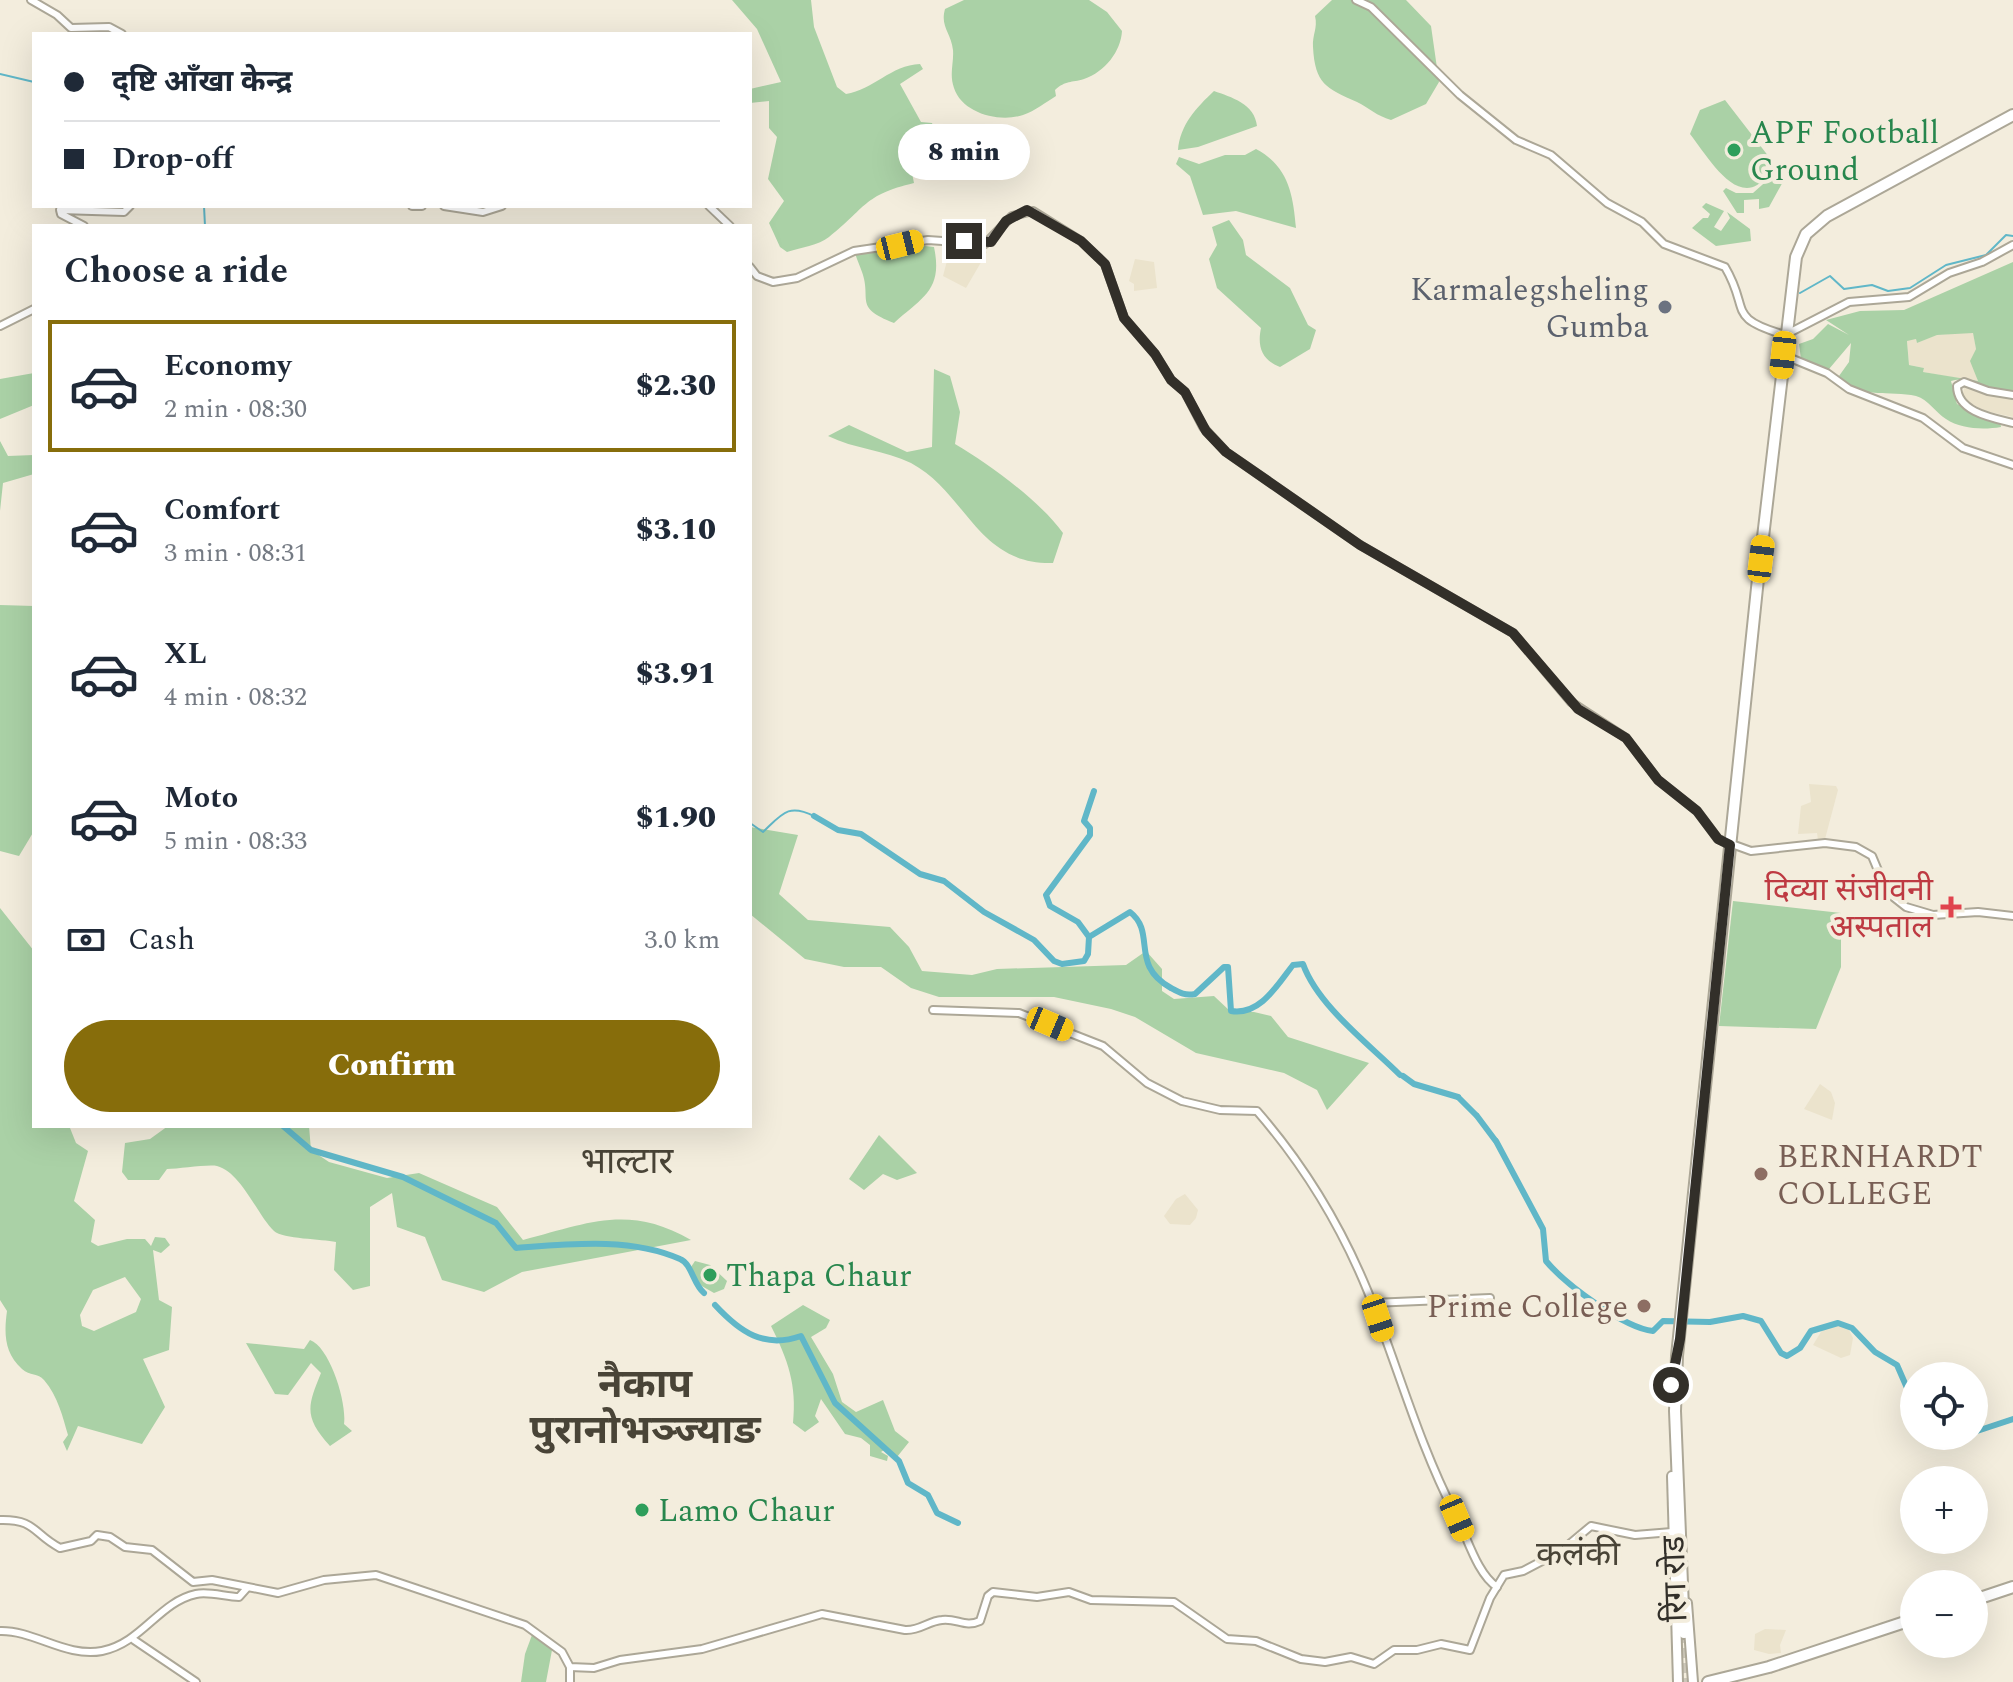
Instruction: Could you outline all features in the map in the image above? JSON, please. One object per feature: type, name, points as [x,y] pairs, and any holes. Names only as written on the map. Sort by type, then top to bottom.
[{"type":"highway","points":[[1682,1633],[1671,1385],[1681,1329],[1730,845],[1796,257],[1813,227],[1827,216],[2013,115]]},
{"type":"highway","points":[[1988,1595],[2013,1587]]},
{"type":"highway","points":[[1708,1682],[1769,1667],[1900,1623]]},
{"type":"main road","name":"रिंग रोड","points":[[1675,1476],[1672,1532],[1678,1682]]},
{"type":"main road","points":[[1675,1476],[1682,1499],[1693,1682]]},
{"type":"street","points":[[31,0],[57,15],[71,28],[109,27],[118,32]]},
{"type":"street","points":[[1356,0],[1371,7],[1460,95],[1516,140],[1551,155],[1607,203],[1642,222],[1664,244],[1725,267],[1745,319],[1757,327],[1785,335],[1849,302],[1909,297],[1949,273],[1982,262],[2013,245]]},
{"type":"street","points":[[80,224],[61,214],[60,210],[124,212],[128,208]]},
{"type":"street","points":[[458,208],[487,212],[497,208]]},
{"type":"street","points":[[711,208],[728,224]]},
{"type":"street","points":[[752,270],[757,276],[773,282],[797,278],[854,251],[928,240],[985,244],[1013,215],[1027,210],[1038,214],[1081,241],[1105,264],[1124,318],[1155,354],[1171,380],[1185,392],[1206,431],[1226,452],[1360,545],[1513,633],[1578,709],[1626,738],[1658,780],[1697,811],[1718,839],[1751,851],[1825,843],[1856,847],[1872,856],[1888,893],[1906,907],[1939,915],[1978,912],[2013,916]]},
{"type":"street","points":[[0,326],[32,310]]},
{"type":"street","points":[[1783,355],[1805,367],[1827,373],[1849,389],[1923,418],[1963,448],[2013,465]]},
{"type":"street","points":[[2013,395],[1988,391],[1964,382],[1957,386],[1958,397],[1965,406],[2013,423]]},
{"type":"street","points":[[933,1010],[1019,1013],[1103,1046],[1147,1083],[1182,1101],[1220,1110],[1257,1111],[1324,1200],[1372,1303],[1425,1454],[1468,1544],[1490,1583],[1497,1587]]},
{"type":"street","points":[[1372,1303],[1490,1298]]},
{"type":"street","points":[[0,1520],[20,1519],[31,1524],[60,1548],[87,1543],[104,1534],[125,1547],[152,1550],[193,1582],[212,1580],[278,1593],[324,1580],[365,1575],[386,1577],[525,1625],[562,1652],[570,1667],[570,1682]]},
{"type":"street","points":[[570,1667],[594,1668],[620,1660],[702,1649],[822,1614],[917,1631],[941,1620],[972,1625],[980,1621],[988,1596],[993,1592],[1037,1597],[1069,1592],[1091,1600],[1174,1602],[1227,1639],[1256,1641],[1301,1659],[1325,1662],[1351,1657],[1374,1664],[1394,1650],[1417,1650],[1441,1644],[1470,1650],[1504,1575],[1523,1571],[1561,1551],[1591,1526],[1635,1535],[1672,1532]]},
{"type":"street","points":[[0,1631],[17,1630],[46,1643],[92,1652],[134,1640],[154,1618],[187,1597],[198,1593],[239,1597],[247,1588]]},
{"type":"street","points":[[134,1640],[196,1682]]},
{"type":"shaded area","points":[[980,248],[987,252],[966,288],[943,276],[948,257],[969,259]]},
{"type":"shaded area","points":[[1135,259],[1154,262],[1157,288],[1134,291],[1134,284],[1129,281]]},
{"type":"shaded area","points":[[1973,332],[1976,349],[1972,358],[1978,382],[1923,372],[1924,368],[1909,365],[1907,340],[1916,339],[1917,343],[1936,335]]},
{"type":"shaded area","points":[[1965,386],[2013,397],[2013,417],[1985,411],[1961,398]]},
{"type":"shaded area","points":[[1809,784],[1836,786],[1838,790],[1825,839],[1818,840],[1817,833],[1798,834],[1801,806],[1811,802]]},
{"type":"shaded area","points":[[1820,1084],[1831,1092],[1835,1103],[1832,1120],[1804,1109]]},
{"type":"shaded area","points":[[1185,1194],[1198,1210],[1196,1218],[1190,1225],[1170,1224],[1164,1216],[1176,1199]]},
{"type":"shaded area","points":[[1834,1324],[1847,1326],[1853,1338],[1850,1355],[1841,1358],[1813,1345],[1824,1327]]},
{"type":"shaded area","points":[[1765,1629],[1786,1630],[1780,1645],[1781,1653],[1754,1650],[1755,1634]]},
{"type":"green space","points":[[732,0],[811,0],[814,27],[837,87],[846,94],[856,92],[900,69],[920,64],[923,69],[900,84],[921,122],[932,123],[939,144],[955,136],[966,141],[967,151],[962,157],[938,168],[932,161],[910,163],[914,183],[874,198],[825,240],[787,252],[780,247],[769,223],[784,201],[768,179],[777,137],[769,128],[769,101],[752,103],[752,89],[781,82],[757,29]]},
{"type":"green space","points":[[964,0],[1089,0],[1107,12],[1122,31],[1121,39],[1110,60],[1092,76],[1062,85],[1055,90],[1056,96],[1027,113],[993,117],[973,110],[958,97],[954,88],[953,50],[944,15],[945,9]]},
{"type":"green space","points":[[1332,0],[1406,0],[1431,26],[1439,82],[1426,104],[1391,120],[1337,93],[1324,83],[1314,59],[1315,16]]},
{"type":"green space","points":[[1214,91],[1247,107],[1257,126],[1198,147],[1178,150],[1186,125]]},
{"type":"green space","points":[[1725,100],[1769,157],[1768,174],[1757,185],[1746,188],[1735,185],[1715,167],[1690,134],[1700,110]]},
{"type":"green space","points":[[1256,149],[1282,172],[1293,203],[1296,228],[1236,211],[1203,215],[1190,176],[1176,164],[1179,157],[1199,164],[1225,155],[1245,155]]},
{"type":"green space","points":[[1783,175],[1785,178],[1769,207],[1759,209],[1759,199],[1744,200],[1744,213],[1737,213],[1723,191],[1726,188],[1736,193],[1753,193],[1771,177]]},
{"type":"green space","points":[[1706,203],[1724,211],[1714,227],[1721,231],[1730,218],[1727,212],[1750,229],[1751,241],[1716,246],[1692,228],[1703,218],[1708,218],[1710,214],[1702,207]]},
{"type":"green space","points":[[1229,220],[1243,240],[1246,255],[1290,288],[1308,325],[1316,330],[1310,349],[1280,367],[1269,361],[1262,352],[1261,328],[1217,288],[1209,259],[1217,245],[1212,227]]},
{"type":"green space","points":[[908,244],[934,247],[936,273],[922,299],[894,323],[868,307],[865,282],[855,253]]},
{"type":"green space","points":[[2013,262],[2013,392],[1965,380],[1951,381],[1957,404],[2000,421],[2001,427],[1965,427],[1946,419],[1916,396],[1875,393],[1846,384],[1839,376],[1849,362],[1851,343],[1829,369],[1801,359],[1799,344],[1813,339],[1828,324],[1849,335],[1826,320],[1860,311],[1904,310]],"holes":[[[1973,333],[1976,349],[1970,361],[1978,381],[1923,372],[1924,368],[1909,365],[1907,341],[1916,339],[1917,343],[1937,335]]]},
{"type":"green space","points":[[934,369],[950,376],[960,412],[955,444],[1014,484],[1063,533],[1053,563],[1027,561],[989,540],[930,476],[911,463],[828,436],[849,425],[907,452],[932,447]]},
{"type":"green space","points":[[32,373],[32,406],[0,419],[0,379]]},
{"type":"green space","points":[[0,441],[8,456],[32,455],[32,475],[3,483],[0,511]]},
{"type":"green space","points":[[0,605],[32,606],[32,834],[19,856],[0,851]]},
{"type":"green space","points":[[752,827],[798,835],[779,894],[808,920],[890,927],[909,947],[922,971],[972,975],[997,969],[1126,965],[1146,951],[1162,969],[1162,991],[1174,999],[1214,996],[1231,1012],[1271,1016],[1288,1037],[1369,1063],[1327,1110],[1317,1090],[1284,1073],[1196,1053],[1135,1017],[1111,1009],[1054,997],[939,997],[911,988],[881,967],[844,967],[805,959],[752,916]]},
{"type":"green space","points":[[1733,901],[1841,913],[1841,967],[1816,1029],[1719,1026]]},
{"type":"green space","points":[[0,908],[32,948],[32,1128],[70,1128],[76,1143],[88,1151],[74,1201],[95,1220],[91,1242],[98,1246],[127,1239],[145,1239],[151,1246],[155,1237],[165,1238],[170,1245],[161,1253],[153,1250],[159,1300],[172,1307],[169,1350],[143,1359],[165,1407],[142,1444],[78,1426],[67,1451],[63,1442],[68,1435],[53,1393],[42,1378],[28,1373],[16,1363],[9,1349],[7,1311],[0,1300]],"holes":[[[125,1277],[141,1299],[136,1312],[94,1331],[82,1326],[80,1315],[93,1290]]]},
{"type":"green space","points":[[165,1128],[309,1128],[311,1150],[329,1162],[387,1178],[419,1173],[497,1207],[523,1240],[588,1223],[628,1220],[648,1222],[691,1240],[522,1272],[484,1292],[442,1280],[425,1237],[397,1227],[392,1193],[370,1207],[370,1286],[353,1290],[334,1270],[336,1242],[294,1237],[274,1231],[241,1185],[226,1170],[217,1166],[167,1169],[159,1180],[128,1180],[122,1172],[125,1143],[150,1139]]},
{"type":"green space","points":[[879,1135],[917,1173],[897,1180],[883,1174],[864,1190],[849,1179]]},
{"type":"green space","name":"Thapa Chaur","points":[[695,1261],[710,1265],[727,1281],[724,1289],[714,1293],[700,1285],[691,1267]]},
{"type":"green space","points":[[803,1305],[830,1320],[826,1328],[811,1337],[833,1374],[842,1402],[856,1412],[883,1400],[895,1431],[909,1442],[897,1457],[887,1448],[881,1452],[888,1456],[887,1461],[870,1456],[870,1445],[861,1438],[845,1434],[821,1399],[815,1416],[819,1422],[805,1432],[793,1423],[794,1397],[790,1373],[771,1326]]},
{"type":"green space","points":[[310,1340],[324,1353],[336,1377],[343,1403],[344,1424],[352,1431],[330,1446],[316,1427],[310,1411],[321,1373],[311,1363],[288,1395],[275,1394],[246,1343],[304,1349]]},
{"type":"green space","points":[[532,1635],[552,1650],[546,1682],[521,1682],[525,1654]]},
{"type":"waterway","points":[[0,74],[32,82]]},
{"type":"waterway","points":[[204,208],[205,224]]},
{"type":"waterway","points":[[1800,293],[1830,276],[1844,289],[1872,285],[1888,291],[1910,288],[1946,265],[1986,255],[2006,235],[2013,236]]},
{"type":"waterway","points":[[1094,791],[1084,821],[1090,828],[1090,835],[1046,895],[1050,906],[1078,922],[1089,937],[1130,912],[1142,930],[1151,969],[1158,979],[1183,994],[1195,994],[1224,967],[1228,967],[1231,1011],[1251,1009],[1259,1004],[1293,965],[1303,964],[1310,980],[1332,1009],[1400,1075]]},
{"type":"waterway","points":[[752,824],[763,832],[786,812],[798,810],[814,816]]},
{"type":"waterway","points":[[814,816],[838,830],[861,834],[920,874],[944,881],[984,912],[1034,940],[1054,961],[1062,964],[1084,961],[1088,954],[1089,937]]},
{"type":"waterway","points":[[1403,1076],[1414,1084],[1458,1097]]},
{"type":"waterway","points":[[1459,1098],[1476,1115]]},
{"type":"waterway","points":[[1477,1116],[1495,1140]]},
{"type":"waterway","points":[[285,1128],[311,1150],[403,1177],[496,1223],[516,1248],[600,1244],[641,1247],[680,1259],[704,1293]]},
{"type":"waterway","points":[[1496,1141],[1543,1229],[1546,1261],[1611,1314],[1653,1331],[1663,1321],[1710,1322],[1743,1316],[1761,1321],[1781,1353],[1787,1356],[1800,1348],[1811,1331],[1838,1323],[1852,1328],[1875,1352],[1897,1365],[1900,1372]]},
{"type":"waterway","points":[[715,1305],[754,1336],[775,1340],[801,1336],[835,1403],[899,1461],[908,1483],[928,1495],[937,1513],[958,1523]]},
{"type":"waterway","points":[[1988,1427],[2013,1419]]},
{"type":"tunnel","points":[[1684,1633],[1688,1682]]},
{"type":"place","name":"APF Football Ground","points":[[1734,150]]},
{"type":"place","name":"Karmalegsheling Gumba","points":[[1665,307]]},
{"type":"place","name":"दिव्या संजीवनी अस्पताल","points":[[1951,907]]},
{"type":"place","name":"BERNHARDT COLLEGE","points":[[1761,1174]]},
{"type":"place","name":"Thapa Chaur","points":[[710,1275]]},
{"type":"place","name":"Prime College","points":[[1644,1306]]},
{"type":"place","name":"Lamo Chaur","points":[[642,1510]]},
{"type":"district","name":"भाल्टार","points":[[627,1160]]},
{"type":"district","name":"नैकाप पुरानोभञ्ज्याङ","points":[[645,1406]]},
{"type":"district","name":"कलंकी","points":[[1578,1553]]},
{"type":"route","points":[[964,241],[991,242],[1006,221],[1027,210],[1081,241],[1105,264],[1124,318],[1155,354],[1171,380],[1185,392],[1206,431],[1226,452],[1360,545],[1513,633],[1578,709],[1626,738],[1658,780],[1697,811],[1718,839],[1730,845],[1680,1339],[1671,1385]]}]
